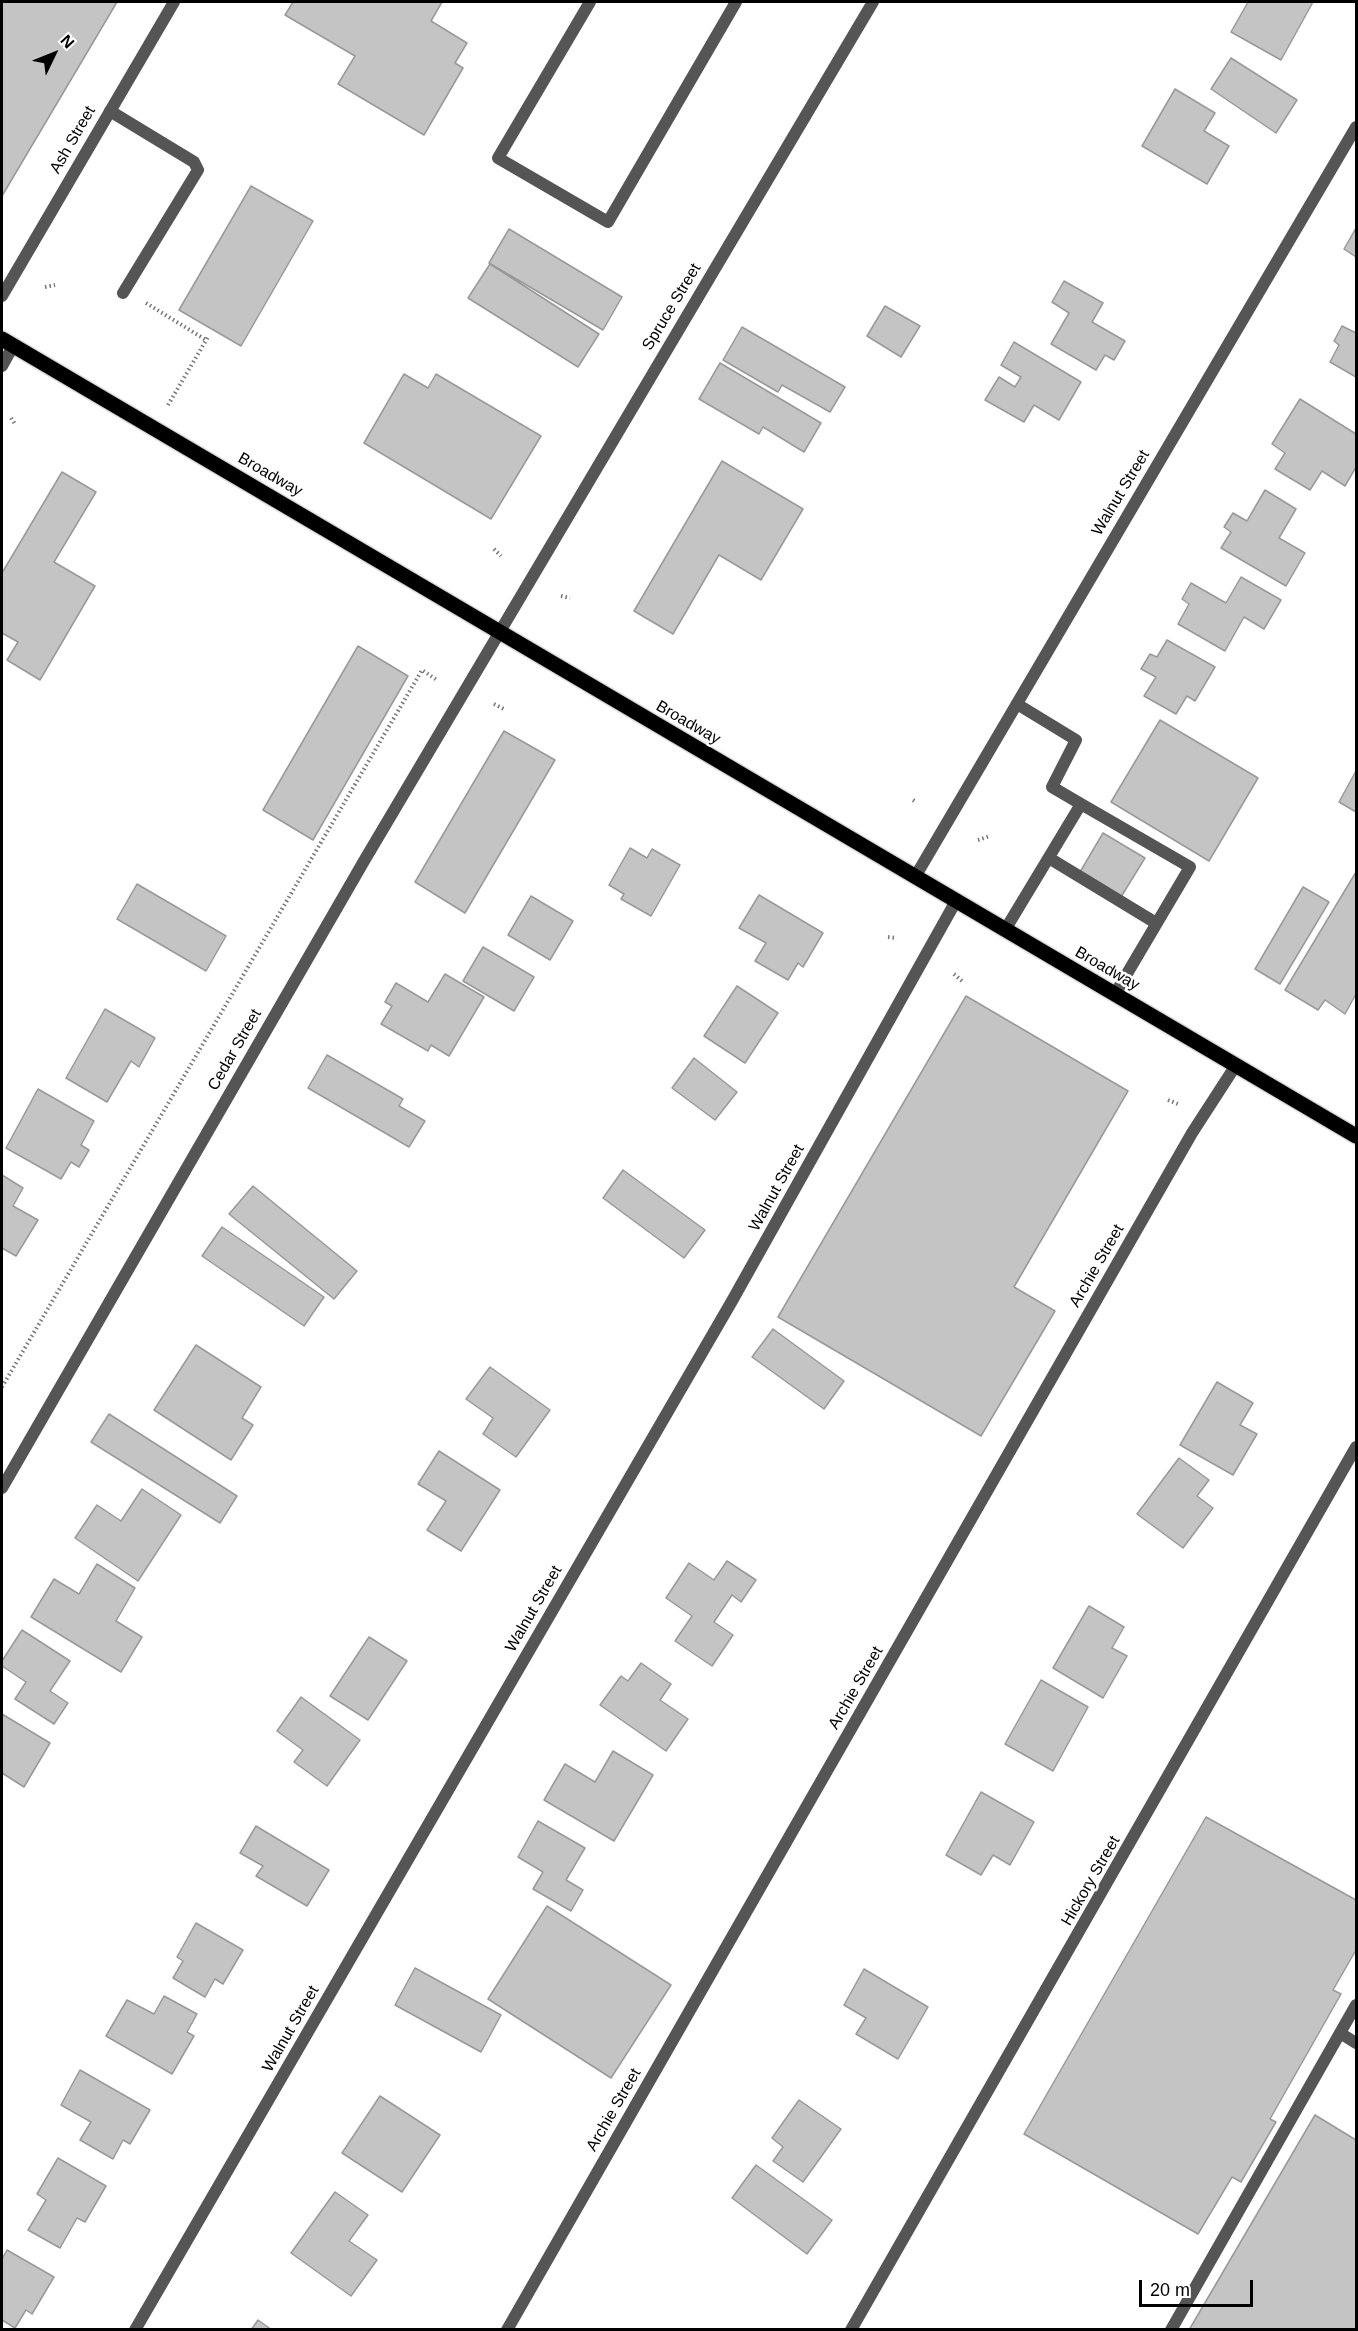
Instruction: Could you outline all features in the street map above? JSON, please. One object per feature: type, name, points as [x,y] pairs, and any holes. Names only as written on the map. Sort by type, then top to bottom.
[{"type":"main road","name":"Broadway","points":[[7,343],[500,630],[1356,1136]]},
{"type":"street","name":"Ash Street","points":[[2,296],[174,2]]},
{"type":"street","points":[[590,2],[498,158],[608,222],[736,2]]},
{"type":"street","name":"Spruce Street","points":[[500,630],[873,2]]},
{"type":"street","points":[[110,111],[194,162],[198,170],[123,293]]},
{"type":"street","name":"Walnut Street","points":[[915,877],[1356,127]]},
{"type":"street","points":[[2,366],[7,343]]},
{"type":"street","name":"Cedar Street","points":[[2,1488],[500,630]]},
{"type":"street","points":[[1017,704],[1077,740],[1052,787],[1190,867],[1115,994]]},
{"type":"street","points":[[1005,930],[1081,804]]},
{"type":"street","points":[[1049,858],[1156,923]]},
{"type":"street","name":"Walnut Street","points":[[135,2330],[732,1301],[956,901]]},
{"type":"street","name":"Archie Street","points":[[507,2330],[1186,1143],[1236,1065]]},
{"type":"street","name":"Hickory Street","points":[[851,2330],[1356,1448]]},
{"type":"street","points":[[1171,2330],[1356,2005]]},
{"type":"street","points":[[1340,2033],[1356,2043]]},
{"type":"path","points":[[45,287],[55,285]]},
{"type":"path","points":[[167,316],[207,338],[182,382]]},
{"type":"path","points":[[11,418],[15,424]]},
{"type":"path","points":[[494,549],[501,556]]},
{"type":"path","points":[[561,596],[570,598]]},
{"type":"path","name":"Cedar Street","points":[[2,1387],[422,670],[437,680]]},
{"type":"path","points":[[494,704],[506,710]]},
{"type":"path","points":[[978,840],[990,836]]},
{"type":"path","points":[[888,937],[897,938]]},
{"type":"path","points":[[954,974],[962,981]]},
{"type":"path","points":[[1168,1100],[1178,1104]]},
{"type":"building","points":[[2,2],[117,2],[2,196]]},
{"type":"building","points":[[293,2],[442,2],[431,21],[467,43],[455,63],[463,68],[424,135],[338,84],[355,56],[285,15]]},
{"type":"building","points":[[1248,2],[1313,2],[1281,60],[1231,32]]},
{"type":"building","points":[[1231,58],[1297,100],[1276,133],[1211,89]]},
{"type":"building","points":[[1175,89],[1215,113],[1204,131],[1229,146],[1207,184],[1142,146]]},
{"type":"building","points":[[251,186],[313,221],[241,346],[179,310]]},
{"type":"building","points":[[1356,228],[1356,257],[1344,249]]},
{"type":"building","points":[[509,229],[622,297],[603,330],[489,263]]},
{"type":"building","points":[[490,264],[599,334],[578,367],[468,298]]},
{"type":"building","points":[[1064,281],[1103,303],[1092,322],[1125,341],[1114,360],[1105,355],[1096,370],[1051,344],[1069,313],[1052,302]]},
{"type":"building","points":[[885,306],[920,326],[901,357],[867,336]]},
{"type":"building","points":[[1342,326],[1356,333],[1356,377],[1330,362],[1339,345],[1334,341]]},
{"type":"building","points":[[742,327],[845,387],[830,412],[782,385],[778,392],[723,360]]},
{"type":"building","points":[[1014,342],[1081,382],[1059,420],[1034,405],[1024,422],[985,400],[999,377],[1015,387],[1021,377],[1001,365]]},
{"type":"building","points":[[720,363],[821,423],[804,452],[763,427],[759,434],[699,399]]},
{"type":"building","points":[[404,374],[428,388],[436,374],[541,436],[491,519],[364,443]]},
{"type":"building","points":[[1300,399],[1356,434],[1356,467],[1345,486],[1322,471],[1310,490],[1275,469],[1285,453],[1272,444]]},
{"type":"building","points":[[722,461],[803,509],[761,580],[719,555],[673,634],[634,611]]},
{"type":"building","points":[[62,472],[96,492],[54,562],[95,586],[40,680],[7,660],[18,642],[2,633],[2,573]]},
{"type":"building","points":[[1265,490],[1296,509],[1279,538],[1305,553],[1286,586],[1221,548],[1231,532],[1224,527],[1233,513],[1247,521]]},
{"type":"building","points":[[1241,577],[1281,600],[1264,629],[1244,617],[1225,651],[1178,624],[1189,604],[1182,599],[1191,583],[1226,603]]},
{"type":"building","points":[[1167,640],[1215,667],[1195,701],[1187,696],[1176,714],[1144,696],[1156,677],[1141,669],[1150,654],[1157,657]]},
{"type":"building","points":[[358,646],[408,676],[313,840],[263,810]]},
{"type":"building","points":[[1160,720],[1258,778],[1209,861],[1111,802]]},
{"type":"building","points":[[504,731],[555,760],[465,913],[415,882]]},
{"type":"building","points":[[1356,771],[1356,812],[1339,802]]},
{"type":"building","points":[[1103,833],[1145,858],[1121,897],[1080,872]]},
{"type":"building","points":[[630,848],[647,858],[652,849],[680,865],[651,916],[621,899],[624,894],[609,885]]},
{"type":"building","points":[[1356,872],[1356,994],[1345,1014],[1325,1000],[1318,1010],[1285,990]]},
{"type":"building","points":[[137,884],[226,936],[206,971],[117,919]]},
{"type":"building","points":[[1303,887],[1329,902],[1280,984],[1255,969]]},
{"type":"building","points":[[759,895],[823,933],[803,967],[798,963],[788,980],[755,961],[766,943],[739,928]]},
{"type":"building","points":[[531,896],[573,921],[550,960],[508,935]]},
{"type":"building","points":[[483,947],[534,977],[514,1011],[463,981]]},
{"type":"building","points":[[445,974],[484,997],[449,1056],[431,1045],[428,1051],[381,1024],[392,1006],[385,1002],[396,983],[428,1002]]},
{"type":"building","points":[[737,986],[778,1013],[745,1063],[704,1036]]},
{"type":"building","points":[[966,996],[1128,1091],[1014,1287],[1055,1311],[981,1436],[778,1317]]},
{"type":"building","points":[[105,1009],[155,1038],[139,1067],[131,1061],[107,1102],[66,1078]]},
{"type":"building","points":[[327,1055],[403,1099],[399,1106],[425,1121],[409,1147],[308,1088]]},
{"type":"building","points":[[694,1058],[737,1092],[715,1120],[672,1088]]},
{"type":"building","points":[[38,1089],[94,1121],[81,1145],[89,1150],[79,1167],[71,1162],[61,1179],[6,1148]]},
{"type":"building","points":[[623,1170],[705,1230],[684,1258],[603,1198]]},
{"type":"building","points":[[2,1175],[23,1188],[13,1206],[38,1220],[16,1256],[2,1248]]},
{"type":"building","points":[[253,1186],[357,1271],[334,1299],[229,1214]]},
{"type":"building","points":[[222,1227],[324,1297],[304,1326],[202,1256]]},
{"type":"building","points":[[773,1329],[844,1381],[824,1409],[752,1357]]},
{"type":"building","points":[[196,1345],[261,1387],[242,1418],[253,1425],[231,1460],[154,1410]]},
{"type":"building","points":[[490,1367],[550,1410],[516,1457],[483,1434],[493,1418],[466,1399]]},
{"type":"building","points":[[1217,1382],[1253,1403],[1240,1425],[1257,1434],[1233,1475],[1180,1445]]},
{"type":"building","points":[[109,1414],[237,1496],[220,1523],[91,1442]]},
{"type":"building","points":[[439,1451],[500,1490],[461,1551],[427,1530],[446,1501],[418,1484]]},
{"type":"building","points":[[1179,1458],[1209,1480],[1197,1496],[1213,1508],[1183,1548],[1137,1514]]},
{"type":"building","points":[[142,1489],[181,1515],[138,1581],[75,1538],[97,1505],[121,1521]]},
{"type":"building","points":[[727,1561],[756,1580],[741,1602],[732,1595],[714,1622],[733,1635],[712,1666],[675,1641],[692,1616],[666,1598],[689,1563],[714,1580]]},
{"type":"building","points":[[97,1564],[135,1588],[116,1621],[142,1637],[121,1672],[31,1617],[54,1579],[79,1594]]},
{"type":"building","points":[[1089,1606],[1124,1627],[1112,1648],[1127,1656],[1103,1698],[1053,1668]]},
{"type":"building","points":[[22,1630],[70,1661],[50,1691],[68,1703],[54,1724],[15,1699],[26,1682],[2,1666],[2,1661]]},
{"type":"building","points":[[369,1637],[407,1661],[368,1720],[330,1696]]},
{"type":"building","points":[[641,1663],[671,1684],[660,1700],[688,1719],[666,1751],[600,1705],[621,1676],[628,1681]]},
{"type":"building","points":[[1041,1680],[1088,1707],[1053,1771],[1005,1744]]},
{"type":"building","points":[[301,1697],[360,1740],[327,1786],[294,1762],[303,1750],[277,1731]]},
{"type":"building","points":[[2,1714],[50,1743],[24,1787],[2,1773]]},
{"type":"building","points":[[613,1751],[653,1775],[614,1841],[544,1800],[565,1764],[595,1782]]},
{"type":"building","points":[[981,1792],[1034,1822],[1010,1865],[993,1855],[981,1875],[946,1855]]},
{"type":"building","points":[[1206,1817],[1356,1900],[1356,1950],[1333,1990],[1341,1994],[1270,2119],[1276,2122],[1241,2182],[1232,2177],[1198,2234],[1024,2134]]},
{"type":"building","points":[[538,1821],[585,1848],[566,1880],[583,1890],[571,1911],[533,1889],[543,1872],[518,1857]]},
{"type":"building","points":[[256,1826],[329,1870],[307,1906],[256,1876],[263,1866],[240,1853]]},
{"type":"building","points":[[547,1906],[671,1985],[611,2078],[488,1999]]},
{"type":"building","points":[[196,1923],[243,1950],[223,1984],[215,1979],[205,1997],[173,1978],[183,1961],[177,1957]]},
{"type":"building","points":[[415,1968],[501,2015],[481,2052],[395,2005]]},
{"type":"building","points":[[864,1969],[928,2007],[898,2059],[856,2034],[866,2018],[844,2005]]},
{"type":"building","points":[[164,1996],[197,2014],[187,2032],[194,2036],[172,2074],[106,2036],[127,2000],[154,2014]]},
{"type":"building","points":[[80,2070],[150,2110],[130,2144],[123,2140],[113,2159],[80,2140],[91,2122],[61,2105]]},
{"type":"building","points":[[380,2096],[440,2135],[402,2192],[342,2153]]},
{"type":"building","points":[[799,2100],[841,2129],[803,2182],[773,2161],[783,2147],[772,2138]]},
{"type":"building","points":[[1315,2115],[1356,2140],[1356,2330],[1189,2330]]},
{"type":"building","points":[[58,2158],[106,2186],[85,2222],[77,2218],[60,2248],[28,2230],[46,2200],[37,2194]]},
{"type":"building","points":[[756,2165],[832,2220],[807,2254],[732,2198]]},
{"type":"building","points":[[335,2192],[368,2215],[349,2241],[377,2260],[351,2296],[291,2253]]},
{"type":"building","points":[[7,2250],[54,2277],[32,2314],[26,2310],[15,2328],[2,2320],[2,2259]]},
{"type":"building","points":[[258,2320],[272,2330],[251,2330]]}]
